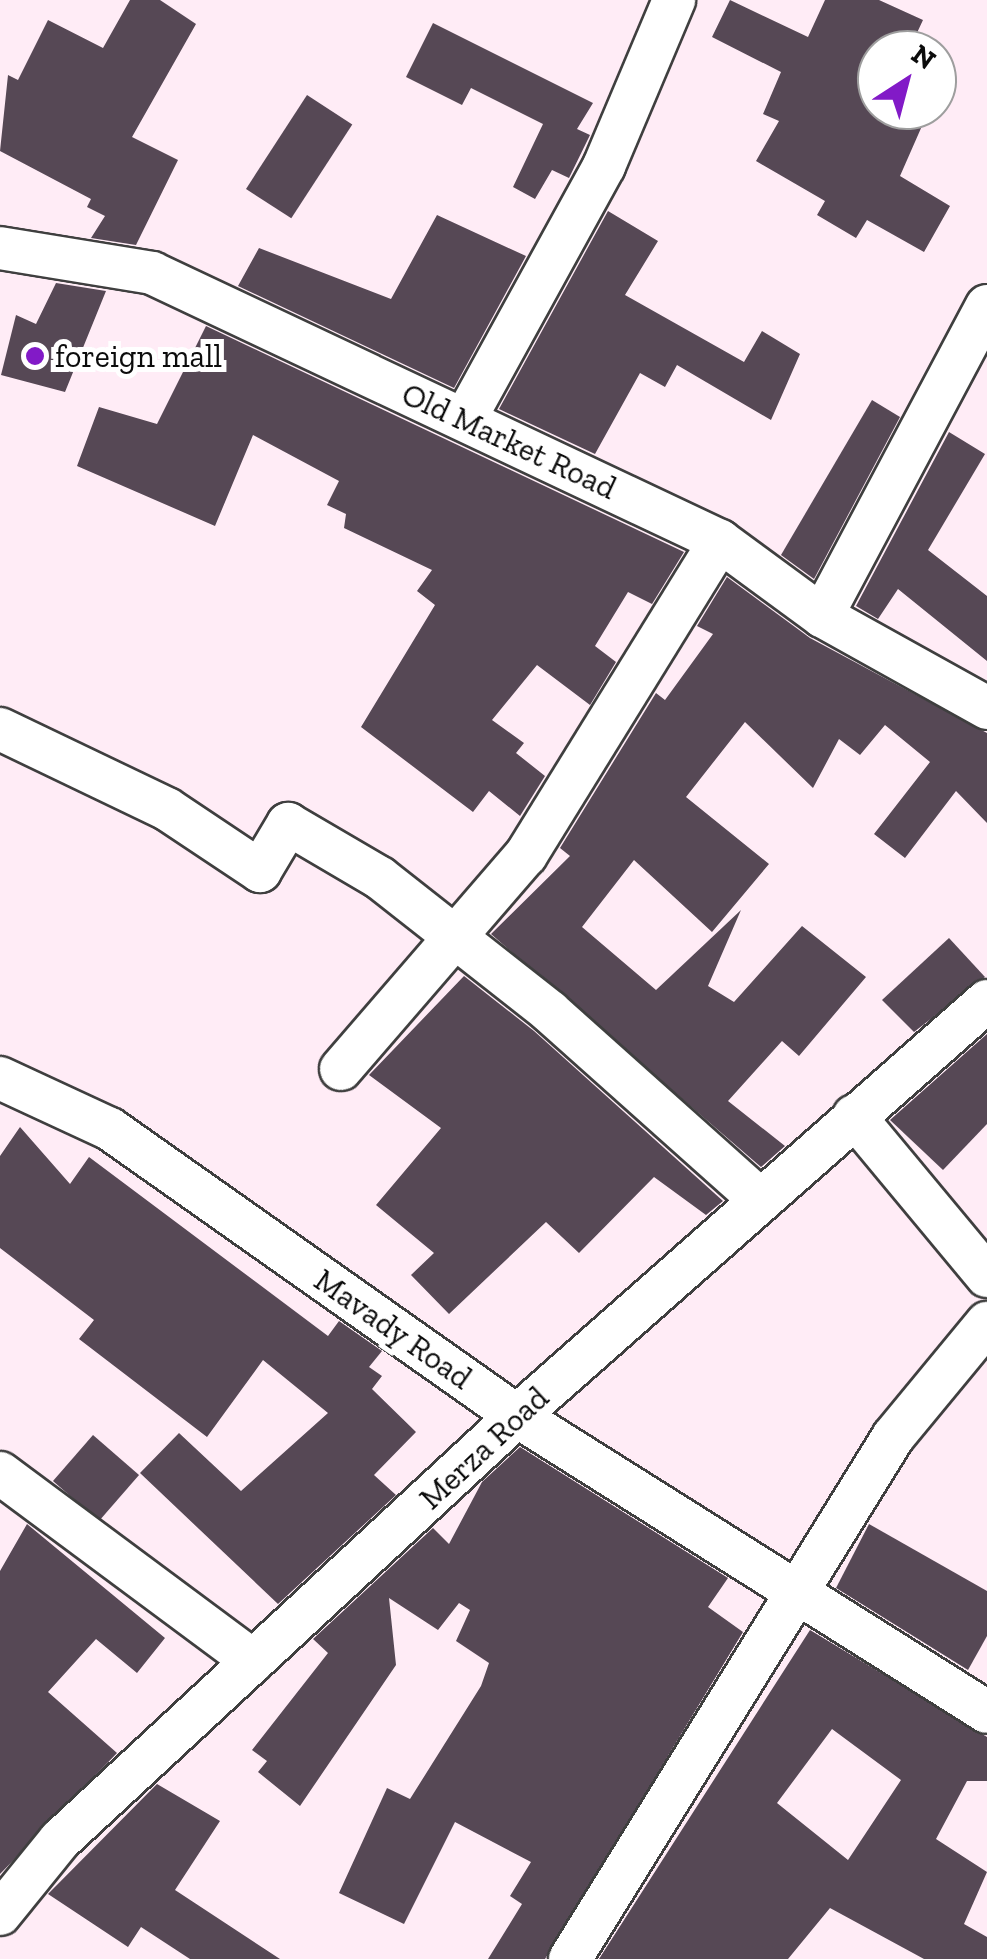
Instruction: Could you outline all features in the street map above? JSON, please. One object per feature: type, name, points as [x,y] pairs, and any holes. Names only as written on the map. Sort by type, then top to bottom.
[{"type":"street","points":[[464,419],[604,166],[674,0]]},
{"type":"street","name":"Old Market Road","points":[[0,248],[152,272],[720,542],[822,616],[987,708]]},
{"type":"street","points":[[822,616],[987,306]]},
{"type":"street","points":[[341,1068],[526,855],[720,542]]},
{"type":"street","points":[[0,728],[168,809],[260,871],[288,824],[456,936],[760,1200]]},
{"type":"street","name":"Merza Road","points":[[0,1914],[60,1840],[517,1416],[987,1001]]},
{"type":"street","name":"Mavady Road","points":[[0,1078],[110,1129],[517,1416],[987,1712]]},
{"type":"street","points":[[854,1116],[987,1276]]},
{"type":"street","points":[[570,1959],[794,1590],[893,1438],[987,1323]]},
{"type":"street","points":[[0,1473],[253,1661]]},
{"type":"building","points":[[130,0],[160,0],[196,24],[132,137],[178,160],[136,245],[91,238],[105,216],[87,207],[91,199],[0,151],[8,75],[18,80],[48,20],[103,48]]},
{"type":"building","points":[[730,0],[808,37],[825,0],[879,0],[923,20],[918,30],[857,30],[857,130],[920,130],[900,176],[950,206],[924,252],[867,220],[856,238],[817,215],[825,201],[756,161],[779,121],[763,114],[781,72],[712,37]]},
{"type":"building","points":[[433,23],[593,103],[577,129],[590,135],[569,178],[552,170],[535,199],[513,187],[543,124],[471,88],[462,105],[406,77]]},
{"type":"building","points":[[307,95],[352,124],[291,218],[246,189]]},
{"type":"building","points":[[608,211],[658,241],[625,295],[744,362],[762,331],[800,354],[771,420],[677,365],[665,387],[640,373],[595,454],[499,409]]},
{"type":"building","points":[[437,215],[526,256],[454,388],[238,286],[259,248],[391,299]]},
{"type":"building","points":[[56,283],[106,291],[65,392],[1,375],[16,315],[36,324]]},
{"type":"building","points":[[206,326],[684,552],[652,604],[628,592],[595,646],[616,662],[590,705],[537,665],[492,720],[524,743],[516,753],[545,776],[520,816],[489,791],[473,812],[361,727],[435,605],[417,591],[432,570],[344,528],[346,514],[327,505],[339,481],[253,435],[215,526],[77,466],[99,407],[157,424]]},
{"type":"building","points":[[872,400],[900,417],[814,579],[781,555]]},
{"type":"building","points":[[949,432],[985,454],[928,550],[987,596],[987,661],[898,589],[878,619],[856,606]]},
{"type":"building","points":[[727,577],[810,638],[987,733],[987,823],[956,791],[905,858],[874,834],[930,762],[885,725],[860,755],[839,739],[813,788],[745,722],[686,797],[769,864],[712,932],[634,860],[582,927],[656,990],[741,910],[708,986],[734,1002],[802,926],[866,977],[799,1056],[782,1041],[728,1101],[785,1146],[761,1167],[491,934],[570,856],[560,848],[656,693],[665,700],[713,634],[697,626]]},
{"type":"building","points":[[949,938],[985,977],[914,1032],[882,1000]]},
{"type":"building","points":[[464,976],[534,1031],[723,1201],[706,1215],[654,1177],[579,1253],[546,1222],[449,1314],[411,1275],[434,1253],[376,1205],[441,1128],[369,1075]]},
{"type":"building","points":[[987,1034],[987,1124],[943,1170],[890,1120]]},
{"type":"building","points":[[20,1127],[70,1184],[89,1157],[328,1336],[339,1321],[382,1351],[369,1367],[382,1376],[372,1389],[416,1432],[374,1475],[396,1495],[278,1604],[140,1473],[179,1433],[241,1491],[328,1413],[263,1360],[207,1437],[79,1339],[94,1320],[0,1248],[0,1156]]},
{"type":"building","points":[[93,1435],[139,1475],[99,1521],[53,1481]]},
{"type":"building","points":[[520,1447],[728,1578],[708,1607],[743,1632],[545,1959],[488,1959],[522,1904],[510,1896],[531,1862],[455,1822],[404,1924],[339,1893],[387,1788],[410,1799],[481,1686],[489,1663],[456,1641],[470,1610],[459,1603],[438,1630],[389,1598],[396,1665],[300,1806],[258,1772],[267,1761],[252,1750],[328,1653],[313,1639],[433,1528],[449,1544],[482,1482]]},
{"type":"building","points":[[27,1524],[165,1638],[137,1673],[96,1639],[48,1692],[117,1753],[0,1874],[0,1571]]},
{"type":"building","points":[[869,1524],[987,1591],[987,1636],[968,1670],[836,1588]]},
{"type":"building","points":[[810,1630],[987,1737],[987,1781],[967,1781],[936,1839],[987,1872],[964,1924],[987,1937],[987,1959],[924,1959],[830,1908],[788,1959],[599,1959]],"holes":[[[832,1729],[901,1780],[848,1860],[777,1803]]]},
{"type":"building","points":[[157,1784],[220,1821],[175,1890],[280,1959],[190,1959],[141,1927],[128,1947],[48,1894]]},
{"type":"place","name":"foreign mall","points":[[35,356]]}]
